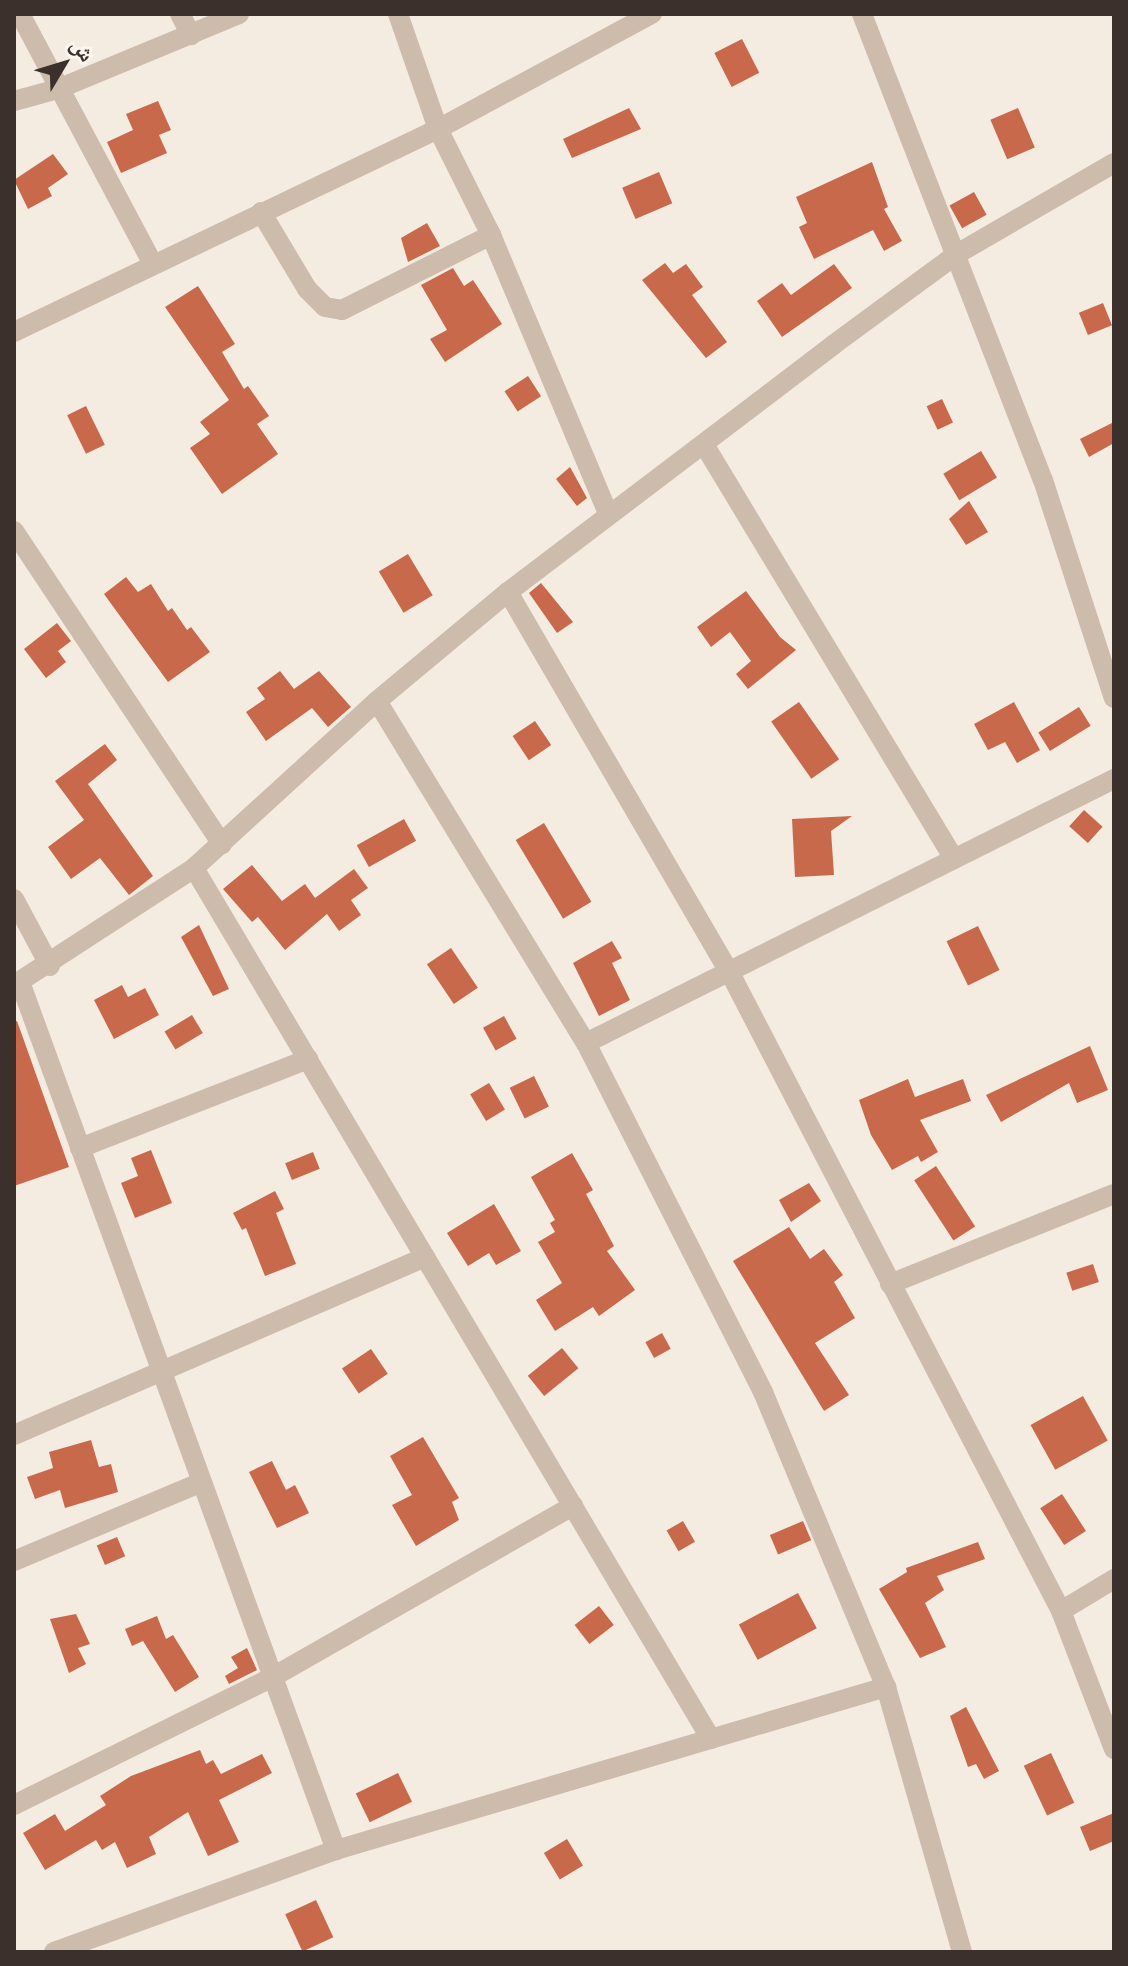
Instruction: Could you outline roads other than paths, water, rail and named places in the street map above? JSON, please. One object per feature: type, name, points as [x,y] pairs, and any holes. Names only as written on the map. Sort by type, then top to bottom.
[{"type":"street","points":[[20,14],[153,264]]},
{"type":"street","points":[[180,14],[191,35]]},
{"type":"street","points":[[14,101],[58,89],[239,14]]},
{"type":"street","points":[[398,14],[438,129],[491,235],[608,514]]},
{"type":"street","points":[[14,332],[438,129],[652,14]]},
{"type":"street","points":[[862,14],[1043,480],[1114,698]]},
{"type":"street","points":[[336,1850],[200,1483],[166,1372],[17,984],[50,966],[194,868],[377,701],[608,514],[705,446],[957,254],[1114,163]]},
{"type":"street","points":[[261,212],[307,289],[325,307],[342,310],[491,235]]},
{"type":"street","points":[[705,446],[954,859]]},
{"type":"street","points":[[14,531],[222,844]]},
{"type":"street","points":[[508,592],[729,971],[1061,1611],[1114,1749]]},
{"type":"street","points":[[377,701],[586,1043],[763,1392],[886,1687],[962,1952]]},
{"type":"street","points":[[586,1043],[1114,779]]},
{"type":"street","points":[[194,868],[711,1739]]},
{"type":"street","points":[[14,899],[50,966]]},
{"type":"street","points":[[80,1148],[308,1059]]},
{"type":"street","points":[[890,1284],[1114,1194]]},
{"type":"street","points":[[14,1435],[166,1372],[425,1257]]},
{"type":"street","points":[[14,1561],[200,1483]]},
{"type":"street","points":[[14,1805],[271,1678],[573,1506]]},
{"type":"street","points":[[1061,1611],[1114,1579]]},
{"type":"street","points":[[54,1952],[94,1945],[336,1850],[886,1687]]}]
